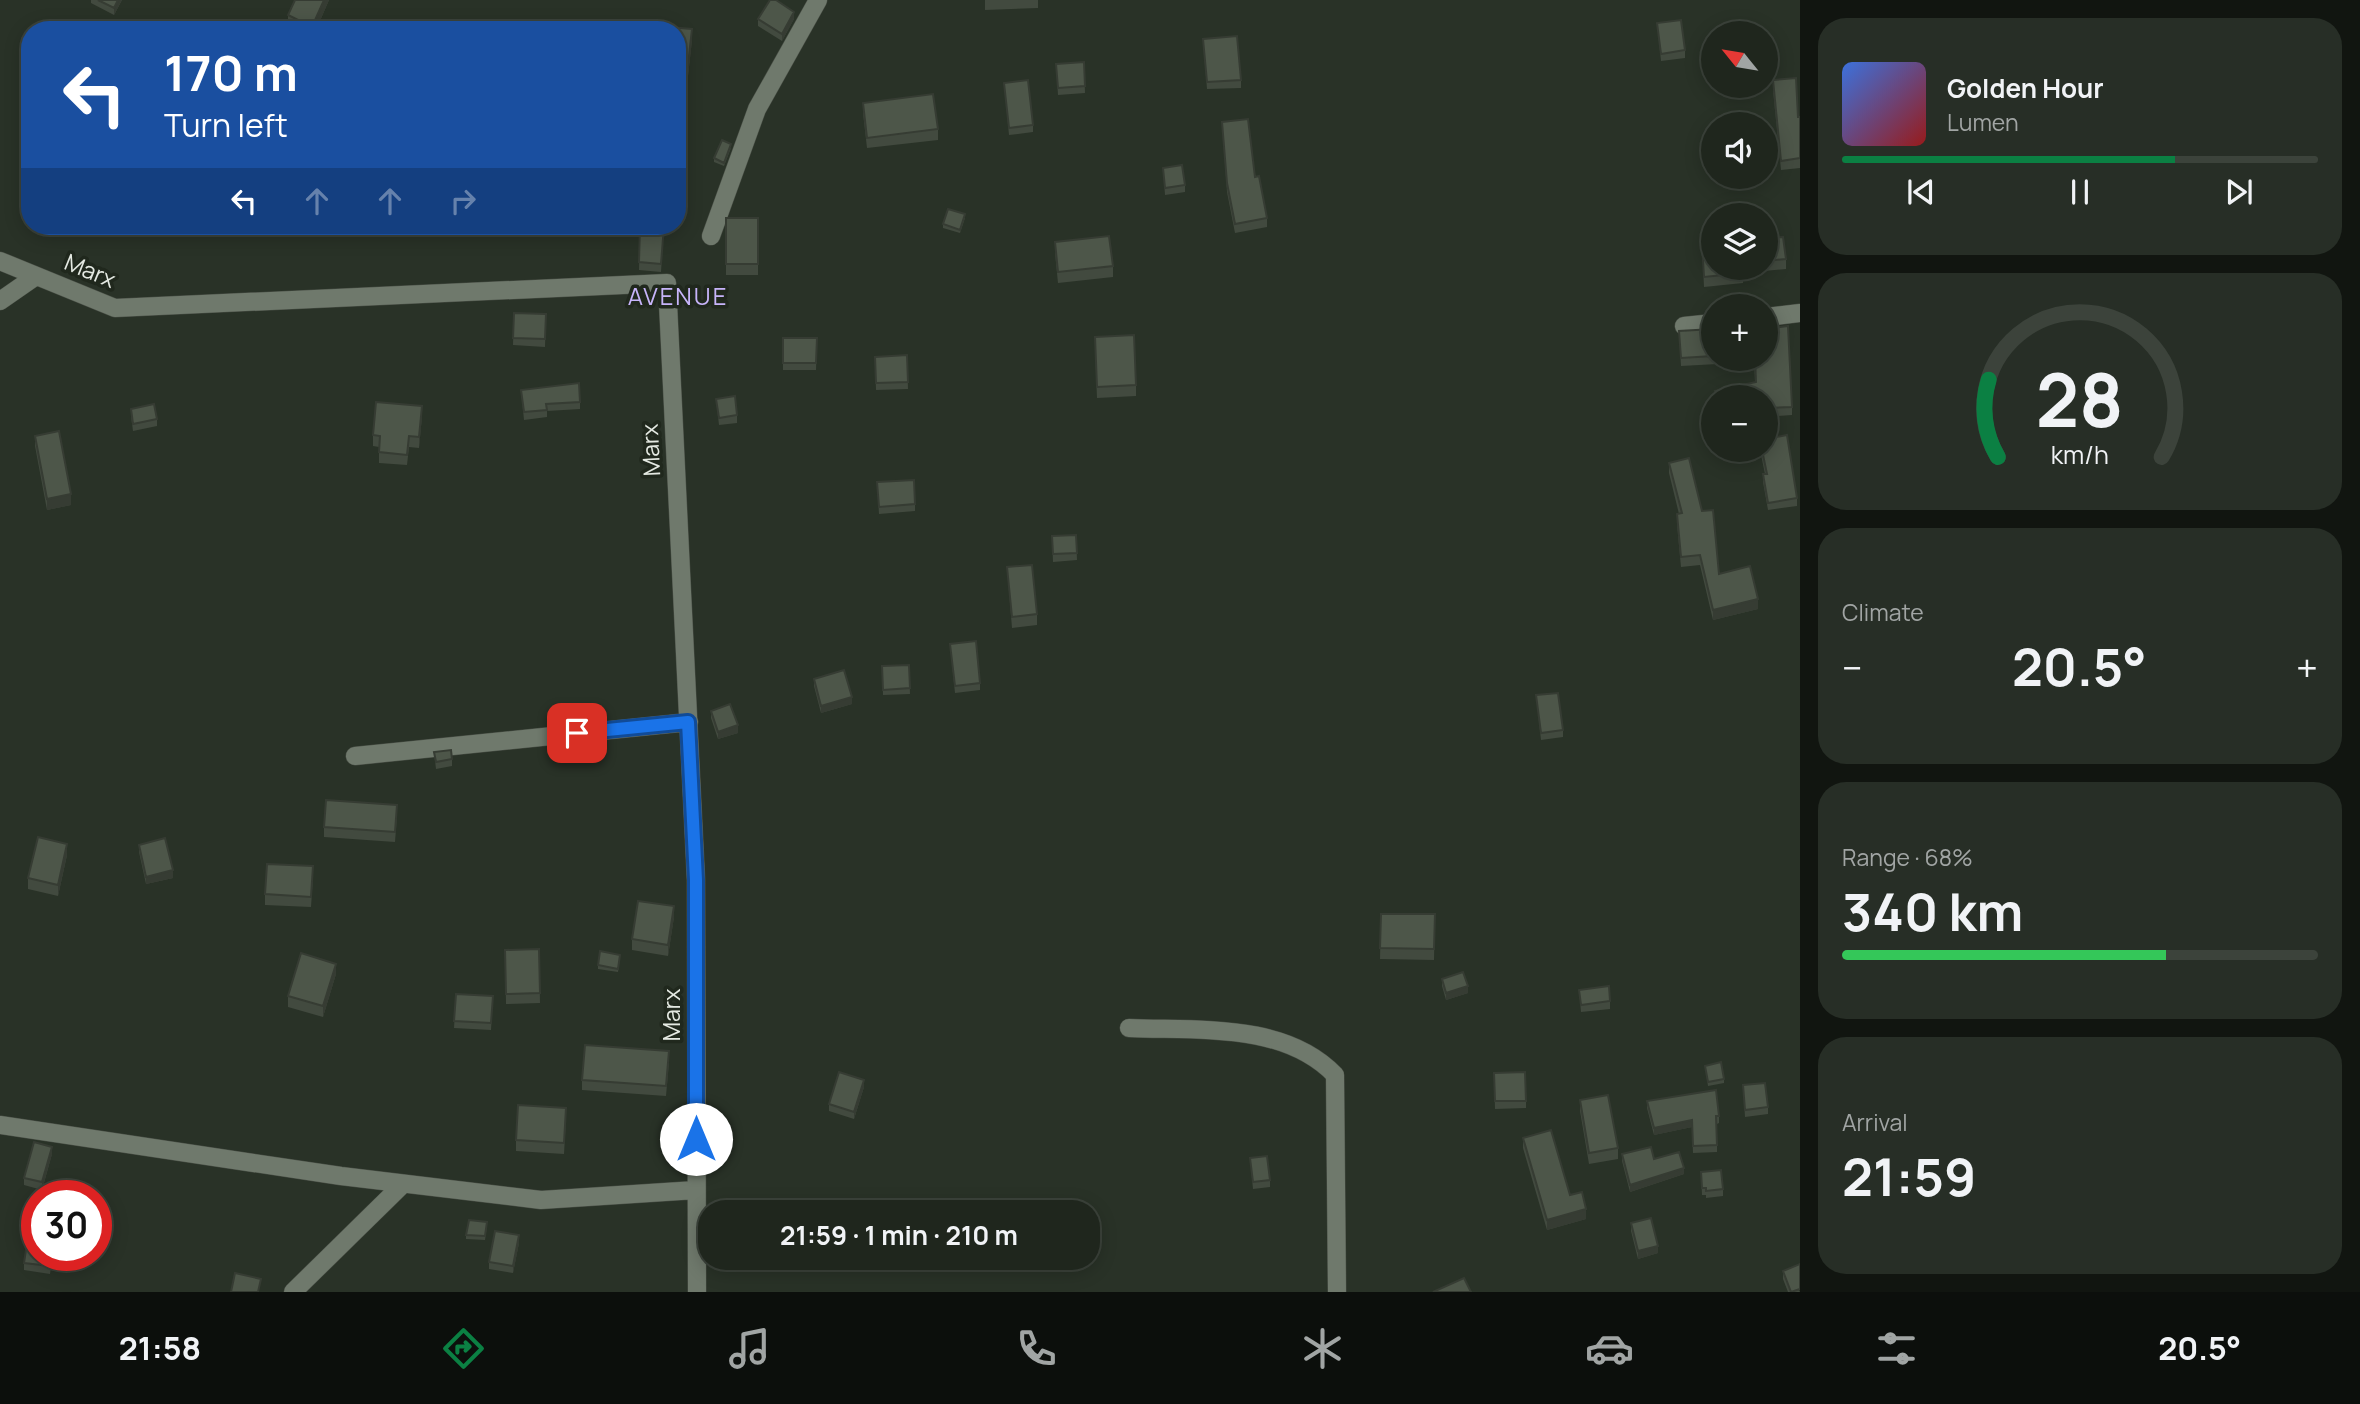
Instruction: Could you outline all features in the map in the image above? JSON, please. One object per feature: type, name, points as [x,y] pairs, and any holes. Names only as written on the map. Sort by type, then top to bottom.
[{"type":"street","points":[[710,236],[757,109],[818,0]]},
{"type":"street","name":"Marx","points":[[0,261],[115,308],[667,282],[696,880],[697,1292]]},
{"type":"street","points":[[0,301],[36,276]]},
{"type":"street","points":[[1778,316],[1800,313]]},
{"type":"street","points":[[1684,326],[1701,324]]},
{"type":"street","points":[[355,755],[688,722]]},
{"type":"street","points":[[1129,1028],[1257,1034],[1319,1058],[1335,1075],[1338,1292]]},
{"type":"street","points":[[0,1125],[403,1184],[541,1200],[696,1190]]},
{"type":"street","points":[[293,1292],[403,1184]]},
{"type":"building","points":[[98,0],[118,0],[114,8]]},
{"type":"building","points":[[295,0],[324,0],[315,21],[300,21],[288,15]]},
{"type":"building","points":[[770,0],[776,0],[794,12],[782,34],[758,19]]},
{"type":"building","points":[[1681,20],[1685,50],[1661,54],[1657,23]]},
{"type":"building","points":[[686,28],[692,29],[686,65]]},
{"type":"building","points":[[1237,36],[1241,80],[1207,82],[1203,39]]},
{"type":"building","points":[[1084,62],[1085,86],[1058,88],[1056,64]]},
{"type":"building","points":[[1796,78],[1800,117],[1800,158],[1781,161],[1775,98],[1778,98],[1778,80]]},
{"type":"building","points":[[1028,80],[1033,125],[1009,128],[1004,83]]},
{"type":"building","points":[[933,94],[938,129],[867,138],[863,103]]},
{"type":"building","points":[[1248,119],[1255,177],[1259,176],[1267,218],[1235,224],[1227,183],[1222,122]]},
{"type":"building","points":[[722,140],[731,144],[724,163],[714,158]]},
{"type":"building","points":[[1182,165],[1185,185],[1165,188],[1163,168]]},
{"type":"building","points":[[948,209],[965,214],[960,230],[943,224]]},
{"type":"building","points":[[726,218],[758,218],[758,264],[726,264]]},
{"type":"building","points":[[640,235],[663,235],[661,264],[639,262]]},
{"type":"building","points":[[1109,236],[1113,266],[1058,272],[1055,242]]},
{"type":"building","points":[[1778,237],[1783,237],[1786,259],[1778,260]]},
{"type":"building","points":[[514,313],[546,314],[545,339],[513,338]]},
{"type":"building","points":[[1788,326],[1792,407],[1778,408],[1778,385],[1742,385],[1756,382],[1756,371],[1778,371],[1778,327]]},
{"type":"building","points":[[1701,330],[1701,357],[1681,358],[1679,331]]},
{"type":"building","points":[[1134,335],[1136,385],[1097,387],[1095,337]]},
{"type":"building","points":[[783,338],[817,338],[816,363],[783,363]]},
{"type":"building","points":[[907,355],[908,382],[876,383],[875,357]]},
{"type":"building","points":[[579,383],[580,402],[546,404],[547,410],[524,412],[521,390]]},
{"type":"building","points":[[735,396],[737,415],[719,418],[716,399]]},
{"type":"building","points":[[376,402],[422,406],[419,437],[409,436],[407,455],[379,452],[380,436],[373,435]]},
{"type":"building","points":[[154,404],[157,419],[133,424],[131,409]]},
{"type":"building","points":[[59,431],[71,494],[47,499],[35,436]]},
{"type":"building","points":[[1787,435],[1797,498],[1768,503],[1763,474],[1767,474],[1764,462],[1778,462],[1778,437]]},
{"type":"building","points":[[1689,458],[1702,511],[1713,510],[1719,574],[1750,566],[1758,599],[1713,610],[1700,555],[1681,557],[1677,514],[1682,513],[1669,463]]},
{"type":"building","points":[[914,480],[915,504],[879,507],[877,482]]},
{"type":"building","points":[[1076,535],[1077,553],[1053,554],[1052,536]]},
{"type":"building","points":[[1032,565],[1037,614],[1012,617],[1007,567]]},
{"type":"building","points":[[976,641],[980,683],[955,686],[950,644]]},
{"type":"building","points":[[909,665],[910,688],[883,690],[882,666]]},
{"type":"building","points":[[844,670],[852,697],[821,706],[814,679]]},
{"type":"building","points":[[1558,693],[1563,730],[1541,733],[1536,695]]},
{"type":"building","points":[[730,704],[738,725],[718,732],[711,711]]},
{"type":"building","points":[[451,750],[452,759],[436,762],[434,752]]},
{"type":"building","points":[[326,800],[397,805],[395,832],[324,827]]},
{"type":"building","points":[[38,837],[67,844],[58,885],[28,878]]},
{"type":"building","points":[[165,838],[173,870],[146,877],[139,845]]},
{"type":"building","points":[[267,864],[313,866],[311,897],[265,894]]},
{"type":"building","points":[[638,901],[674,906],[668,945],[632,939]]},
{"type":"building","points":[[1381,914],[1435,914],[1434,949],[1380,948]]},
{"type":"building","points":[[539,949],[540,993],[506,994],[505,950]]},
{"type":"building","points":[[600,951],[620,955],[618,969],[598,965]]},
{"type":"building","points":[[301,953],[336,964],[323,1006],[288,996]]},
{"type":"building","points":[[1463,972],[1468,986],[1446,993],[1442,979]]},
{"type":"building","points":[[1609,986],[1610,1001],[1581,1005],[1579,990]]},
{"type":"building","points":[[456,994],[493,996],[491,1023],[454,1021]]},
{"type":"building","points":[[585,1045],[669,1051],[666,1086],[582,1080]]},
{"type":"building","points":[[1721,1062],[1724,1079],[1708,1082],[1705,1066]]},
{"type":"building","points":[[839,1072],[864,1080],[854,1112],[829,1104]]},
{"type":"building","points":[[1525,1072],[1526,1101],[1495,1101],[1494,1073]]},
{"type":"building","points":[[1765,1083],[1768,1107],[1745,1110],[1743,1085]]},
{"type":"building","points":[[1716,1090],[1719,1116],[1716,1116],[1717,1145],[1693,1146],[1692,1120],[1654,1128],[1647,1101]]},
{"type":"building","points":[[1608,1095],[1618,1148],[1589,1153],[1580,1100]]},
{"type":"building","points":[[518,1105],[566,1108],[564,1143],[516,1140]]},
{"type":"building","points":[[1551,1130],[1570,1195],[1582,1192],[1586,1209],[1547,1220],[1523,1138]]},
{"type":"building","points":[[34,1142],[52,1147],[43,1180],[24,1178]]},
{"type":"building","points":[[1651,1147],[1654,1159],[1679,1152],[1684,1168],[1630,1185],[1622,1154]]},
{"type":"building","points":[[1267,1156],[1270,1180],[1253,1182],[1250,1158]]},
{"type":"building","points":[[1721,1170],[1723,1189],[1706,1191],[1706,1188],[1702,1188],[1701,1172]]},
{"type":"building","points":[[1651,1218],[1658,1246],[1638,1251],[1631,1223]]},
{"type":"building","points":[[469,1220],[487,1222],[485,1236],[466,1235]]},
{"type":"building","points":[[495,1231],[519,1235],[513,1266],[489,1262]]},
{"type":"building","points":[[1800,1264],[1800,1289],[1791,1292],[1783,1271]]},
{"type":"building","points":[[235,1273],[261,1279],[258,1292],[231,1292]]},
{"type":"building","points":[[1464,1278],[1471,1292],[1433,1292]]},
{"type":"district","name":"AVENUE","points":[[678,297]]},
{"type":"route","points":[[577,733],[688,722],[696,880],[696,1139]]}]
